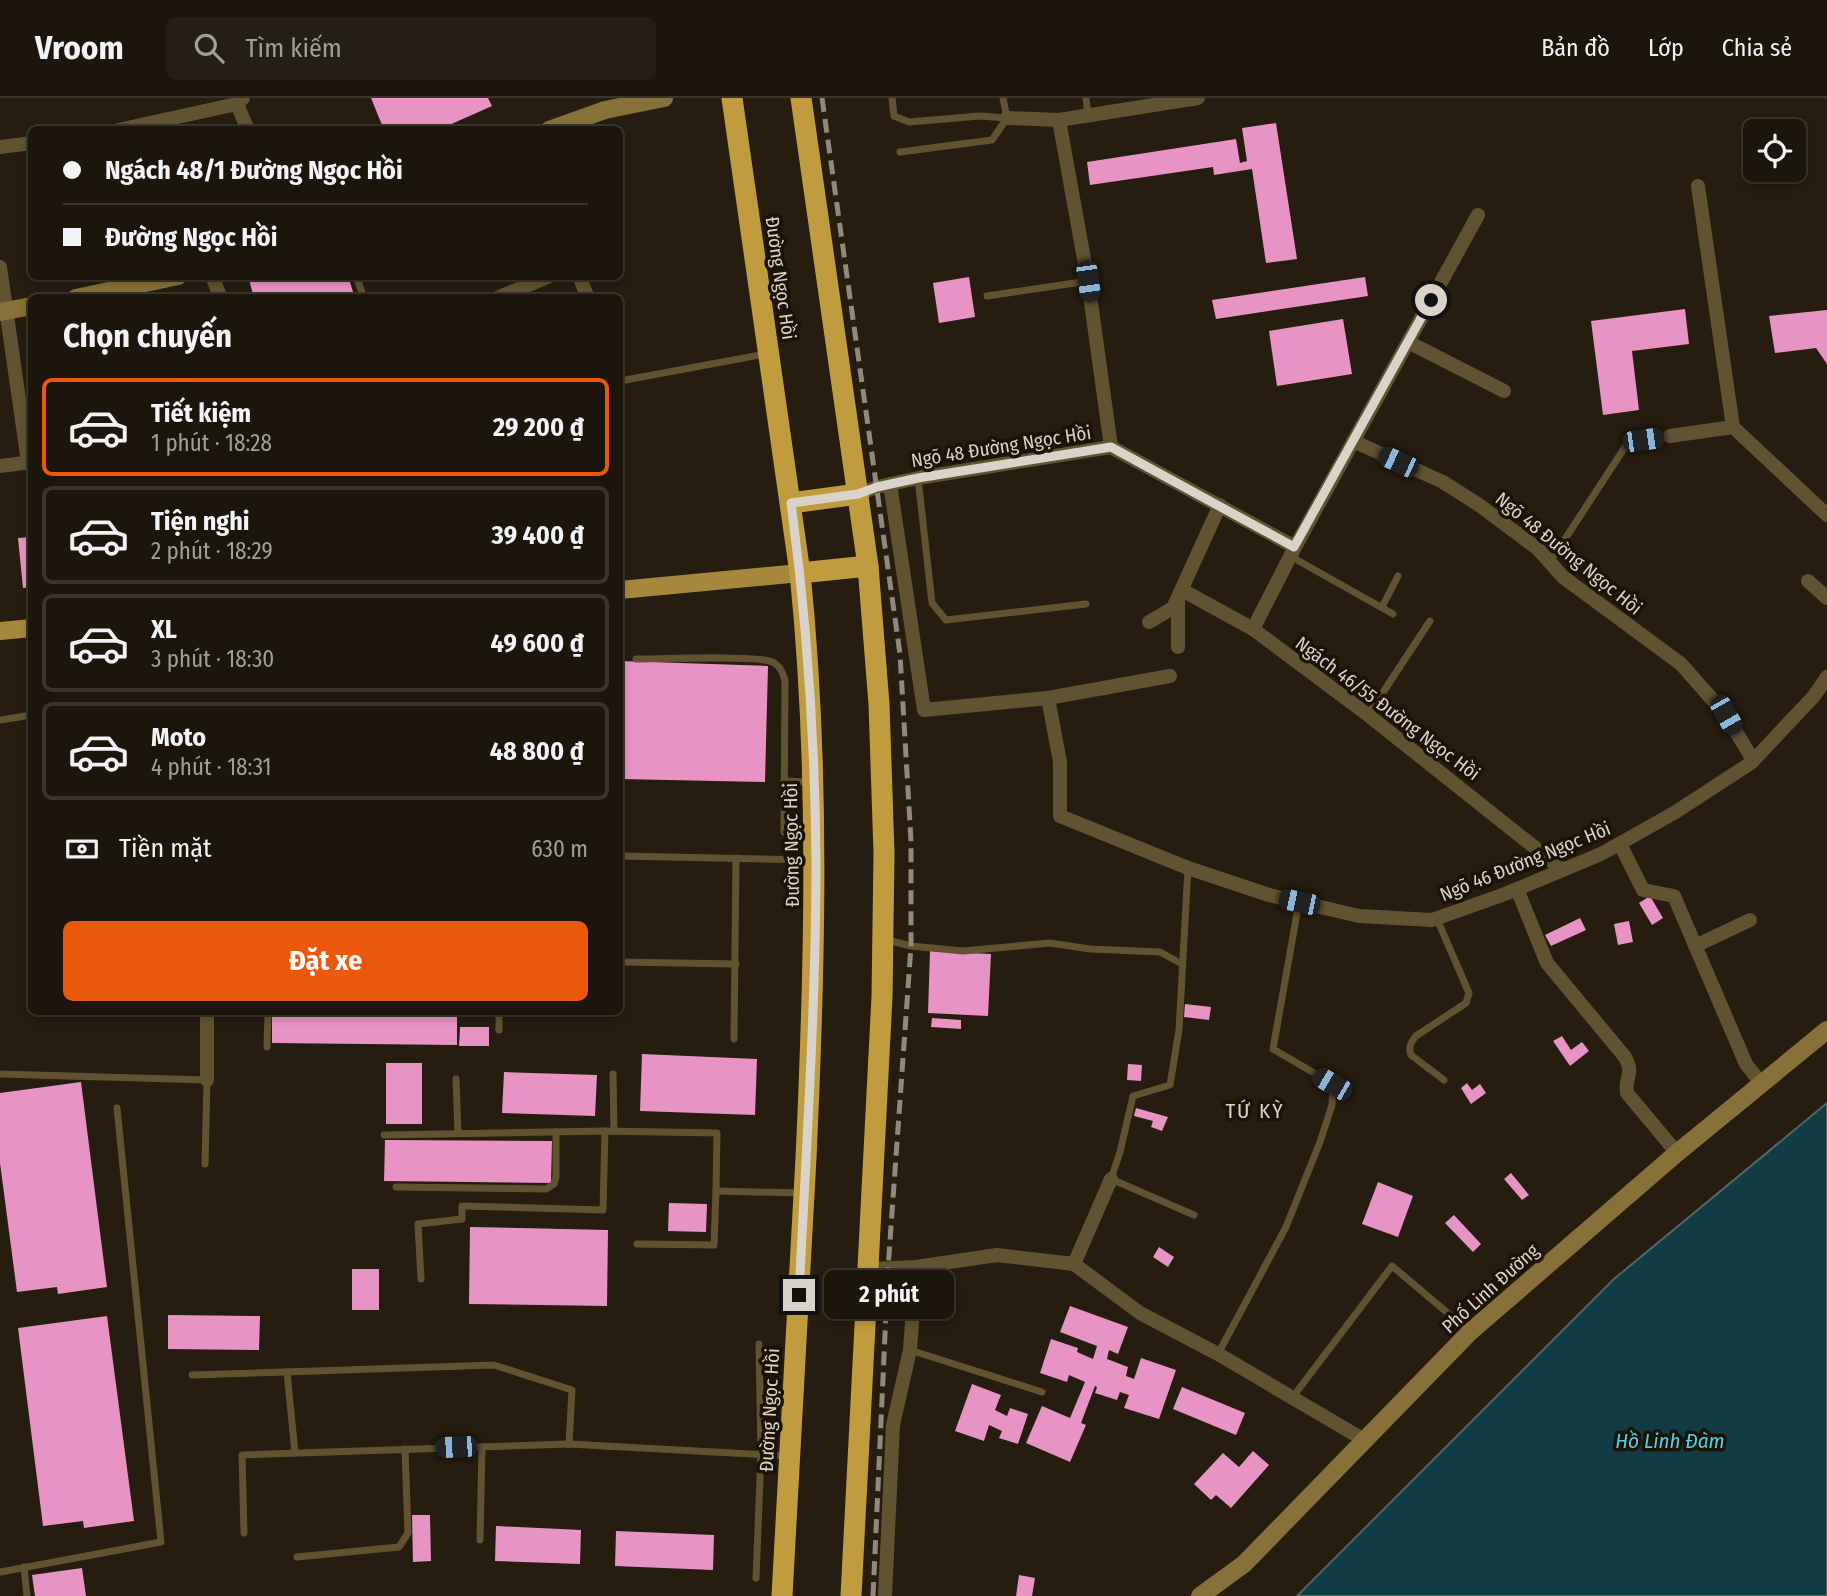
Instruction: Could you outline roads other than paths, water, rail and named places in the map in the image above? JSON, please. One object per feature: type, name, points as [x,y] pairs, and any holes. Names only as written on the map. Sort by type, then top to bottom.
[{"type":"highway","name":"Đường Ngọc Hồi","points":[[732,98],[800,573],[807,640],[816,860],[814,993],[782,1596]]},
{"type":"highway","points":[[801,98],[869,566],[879,704],[884,853],[883,939],[868,1269],[850,1596]]},
{"type":"highway","points":[[791,503],[858,494]]},
{"type":"highway","points":[[800,573],[869,566]]},
{"type":"main road","points":[[623,590],[800,573]]},
{"type":"main road","points":[[0,631],[28,628]]},
{"type":"street","points":[[560,126],[605,110],[664,98]]},
{"type":"street","points":[[1007,118],[1059,120],[1198,98]]},
{"type":"street","points":[[135,126],[240,101],[247,126]]},
{"type":"street","points":[[1059,120],[1088,281],[1111,447]]},
{"type":"street","points":[[0,147],[28,144]]},
{"type":"street","points":[[1698,186],[1733,427],[1827,515]]},
{"type":"street","points":[[1253,629],[1292,551],[1478,215]]},
{"type":"street","points":[[0,267],[3,312],[28,451]]},
{"type":"street","points":[[88,294],[122,282],[141,280]]},
{"type":"street","points":[[506,294],[540,280]]},
{"type":"street","points":[[3,312],[28,307]]},
{"type":"street","points":[[1408,342],[1504,391]]},
{"type":"street","points":[[1670,436],[1733,427]]},
{"type":"street","name":"Ngõ 48 Đường Ngọc Hồi","points":[[1353,441],[1443,482],[1538,549],[1563,577],[1681,664],[1726,715],[1753,760]]},
{"type":"street","name":"Ngõ 48 Đường Ngọc Hồi","points":[[858,494],[918,478],[1111,447],[1220,505],[1292,551]]},
{"type":"street","points":[[0,466],[28,462]]},
{"type":"street","points":[[890,484],[924,710],[1048,698],[1170,676]]},
{"type":"street","points":[[1178,646],[1178,599],[1220,505]]},
{"type":"street","points":[[1808,581],[1827,598]]},
{"type":"street","points":[[1150,622],[1178,599]]},
{"type":"street","name":"Ngách 46/55 Đường Ngọc Hồi","points":[[1178,599],[1253,629],[1368,715],[1563,870]]},
{"type":"street","name":"Ngõ 46 Đường Ngọc Hồi","points":[[1048,698],[1060,762],[1060,816],[1188,868],[1269,895],[1359,916],[1432,920],[1563,870],[1619,844],[1674,813],[1753,760],[1814,696],[1827,677]]},
{"type":"street","points":[[1619,844],[1643,890],[1674,896],[1746,1064],[1762,1084]]},
{"type":"street","points":[[1517,889],[1547,963],[1625,1057],[1631,1072],[1626,1086],[1627,1093],[1677,1153]]},
{"type":"street","points":[[1695,946],[1750,920]]},
{"type":"street","points":[[207,1015],[207,1080]]},
{"type":"street","name":"Phố Linh Đường","points":[[1200,1596],[1244,1564],[1470,1332],[1677,1153],[1827,1030]]},
{"type":"street","points":[[1074,1264],[1111,1179]]},
{"type":"street","points":[[868,1269],[916,1267],[997,1255],[1074,1264],[1140,1313],[1218,1354],[1366,1441]]},
{"type":"street","points":[[884,1596],[893,1425],[910,1350],[916,1267]]},
{"type":"lane","points":[[892,98],[894,116],[909,122],[980,116],[1007,118]]},
{"type":"lane","points":[[900,152],[992,140],[1007,118],[1003,98]]},
{"type":"lane","points":[[1086,98],[1088,114]]},
{"type":"lane","points":[[987,296],[1088,281]]},
{"type":"lane","points":[[623,380],[769,353]]},
{"type":"lane","points":[[1550,563],[1627,444],[1670,436]]},
{"type":"lane","points":[[918,478],[932,603],[946,620],[1086,604]]},
{"type":"lane","points":[[1292,551],[1393,614]]},
{"type":"lane","points":[[1382,607],[1398,576]]},
{"type":"lane","points":[[1368,715],[1430,621]]},
{"type":"lane","points":[[636,659],[747,659],[771,661],[780,668],[785,680],[784,832]]},
{"type":"lane","points":[[0,720],[28,716]]},
{"type":"lane","points":[[784,781],[813,782]]},
{"type":"lane","points":[[623,856],[816,860]]},
{"type":"lane","points":[[734,1040],[736,858]]},
{"type":"lane","points":[[1188,868],[1179,1030],[1170,1085],[1133,1096],[1111,1179],[1194,1215]]},
{"type":"lane","points":[[1218,1354],[1286,1227],[1332,1105],[1332,1084],[1273,1049],[1299,902]]},
{"type":"lane","points":[[1436,918],[1469,998],[1466,1003],[1416,1036],[1409,1050],[1411,1055],[1444,1080]]},
{"type":"lane","points":[[883,939],[911,946],[963,951],[1050,943],[1090,949],[1160,952],[1182,964]]},
{"type":"lane","points":[[623,961],[736,964]]},
{"type":"lane","points":[[267,1047],[268,1015]]},
{"type":"lane","points":[[499,1015],[499,1030]]},
{"type":"lane","points":[[0,1073],[207,1080],[205,1164]]},
{"type":"lane","points":[[613,1074],[614,1131]]},
{"type":"lane","points":[[457,1079],[458,1133]]},
{"type":"lane","points":[[0,1572],[161,1542],[117,1108]]},
{"type":"lane","points":[[421,1279],[418,1224],[462,1219],[462,1206],[603,1210],[605,1131]]},
{"type":"lane","points":[[384,1135],[605,1131],[717,1133],[714,1245],[637,1244]]},
{"type":"lane","points":[[396,1187],[546,1189],[551,1187],[556,1177],[556,1132]]},
{"type":"lane","points":[[716,1191],[804,1194]]},
{"type":"lane","points":[[1292,1398],[1392,1266],[1470,1332]]},
{"type":"lane","points":[[756,1578],[761,1454],[759,1344]]},
{"type":"lane","points":[[910,1350],[1042,1392]]},
{"type":"lane","points":[[192,1375],[494,1365],[572,1390],[569,1444]]},
{"type":"lane","points":[[287,1372],[295,1453]]},
{"type":"lane","points":[[244,1533],[242,1455],[569,1444],[789,1457]]},
{"type":"lane","points":[[481,1540],[482,1447]]},
{"type":"lane","points":[[297,1557],[399,1546],[408,1533],[405,1449]]},
{"type":"lane","points":[[24,1567],[27,1596]]},
{"type":"water","name":"Hồ Linh Đàm","points":[[1827,1103],[1827,1596],[1297,1596],[1614,1279]]},
{"type":"railway","points":[[822,98],[900,654],[911,841],[911,946],[888,1269],[873,1596]]},
{"type":"district","name":"TỨ KỲ","points":[[1255,1111]]}]
